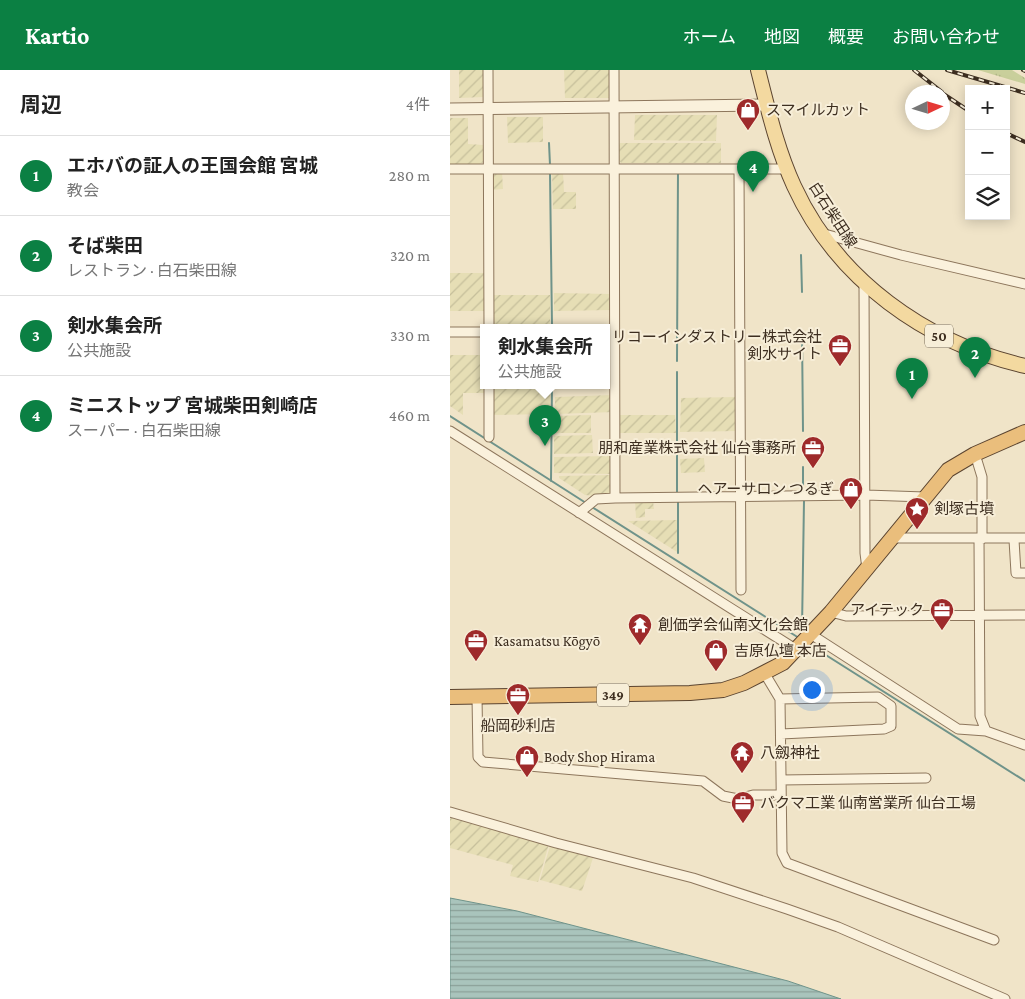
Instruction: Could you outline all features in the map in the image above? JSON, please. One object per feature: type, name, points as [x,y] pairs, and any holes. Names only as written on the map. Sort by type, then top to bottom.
[{"type":"highway","name":"349","points":[[450,697],[708,692],[744,683],[765,674],[783,663],[831,612],[948,470],[975,454],[1025,432]]},
{"type":"main road","name":"白石柴田線","points":[[758,70],[787,169],[795,187],[821,233],[864,284],[919,325],[940,336],[983,354],[1025,365]]},
{"type":"street","points":[[488,70],[489,324]]},
{"type":"street","points":[[614,70],[613,168],[616,211],[615,498]]},
{"type":"street","points":[[450,109],[767,105]]},
{"type":"street","points":[[450,169],[787,169]]},
{"type":"street","points":[[739,169],[741,590]]},
{"type":"street","points":[[821,233],[901,255],[1025,284]]},
{"type":"street","points":[[864,284],[865,553],[867,569]]},
{"type":"street","points":[[450,332],[480,332]]},
{"type":"street","points":[[489,389],[489,437]]},
{"type":"street","points":[[450,431],[580,512],[958,729],[986,731],[1025,745]]},
{"type":"street","points":[[975,454],[982,477],[979,614],[980,716],[986,731]]},
{"type":"street","points":[[580,512],[596,499],[615,498],[741,498],[866,495],[925,497]]},
{"type":"street","points":[[892,538],[1014,540],[1025,538]]},
{"type":"street","points":[[1014,540],[1016,573],[1025,573]]},
{"type":"street","points":[[831,612],[846,616],[1025,615]]},
{"type":"street","points":[[765,674],[780,699],[782,853],[790,865],[994,940]]},
{"type":"street","points":[[477,697],[478,757],[483,762],[703,781],[723,796],[738,799],[753,795],[781,795]]},
{"type":"street","points":[[780,699],[878,697],[891,706],[891,726],[884,729],[780,734]]},
{"type":"street","points":[[781,780],[926,778]]},
{"type":"street","points":[[450,812],[556,843],[693,878],[787,909],[856,935],[1005,999]]},
{"type":"shaded area","points":[[459,70],[484,70],[484,97],[459,98]]},
{"type":"shaded area","points":[[564,70],[609,70],[609,98],[565,98]]},
{"type":"shaded area","points":[[635,115],[717,115],[716,141],[634,140]]},
{"type":"shaded area","points":[[507,117],[543,117],[543,142],[508,143]]},
{"type":"shaded area","points":[[450,118],[468,118],[468,144],[483,145],[484,162],[477,165],[450,165]]},
{"type":"shaded area","points":[[620,143],[721,143],[721,163],[621,163],[617,157],[620,155],[617,150]]},
{"type":"shaded area","points":[[492,172],[502,172],[503,189],[491,190]]},
{"type":"shaded area","points":[[552,172],[563,172],[564,192],[576,192],[576,209],[553,209]]},
{"type":"shaded area","points":[[450,273],[487,273],[486,311],[450,311]]},
{"type":"shaded area","points":[[554,293],[611,294],[611,310],[554,311]]},
{"type":"shaded area","points":[[492,295],[550,295],[550,324],[492,324]]},
{"type":"shaded area","points":[[450,355],[480,355],[480,389],[486,389],[487,393],[463,393],[463,415],[450,406]]},
{"type":"shaded area","points":[[491,389],[550,389],[551,414],[494,415],[492,413]]},
{"type":"shaded area","points":[[614,395],[614,412],[555,414],[555,397]]},
{"type":"shaded area","points":[[737,397],[737,431],[680,432],[681,398]]},
{"type":"shaded area","points":[[591,415],[591,433],[555,433],[555,416]]},
{"type":"shaded area","points":[[618,415],[675,415],[676,433],[618,433]]},
{"type":"shaded area","points":[[592,435],[593,453],[554,454],[554,436]]},
{"type":"shaded area","points":[[612,456],[612,474],[554,473],[554,457]]},
{"type":"shaded area","points":[[704,458],[705,472],[681,473],[680,459]]},
{"type":"shaded area","points":[[612,475],[612,492],[609,495],[596,496],[585,495],[559,478],[559,476]]},
{"type":"shaded area","points":[[635,501],[653,501],[654,509],[645,509],[645,517],[636,518]]},
{"type":"shaded area","points":[[677,520],[677,552],[628,521]]},
{"type":"shaded area","points":[[450,814],[549,844],[538,882],[510,876],[513,865],[450,848]]},
{"type":"shaded area","points":[[550,846],[593,858],[582,891],[540,880]]},
{"type":"green space","points":[[978,70],[1012,70],[1025,78],[1025,84]]},
{"type":"water","points":[[450,898],[517,911],[788,981],[841,999],[450,999]]},
{"type":"waterway","points":[[549,143],[550,165]]},
{"type":"waterway","points":[[677,361],[678,171]]},
{"type":"waterway","points":[[550,173],[552,324]]},
{"type":"waterway","points":[[801,255],[802,292]]},
{"type":"waterway","points":[[802,334],[803,431]]},
{"type":"waterway","points":[[677,372],[677,493]]},
{"type":"waterway","points":[[551,481],[552,389]]},
{"type":"waterway","points":[[450,416],[586,503]]},
{"type":"waterway","points":[[803,467],[803,492]]},
{"type":"waterway","points":[[678,501],[678,553]]},
{"type":"waterway","points":[[802,629],[804,501]]},
{"type":"waterway","points":[[592,507],[799,638]]},
{"type":"waterway","points":[[810,645],[1025,781]]},
{"type":"railway","points":[[914,70],[933,85]]},
{"type":"railway","points":[[947,70],[1025,93]]},
{"type":"railway","points":[[950,98],[965,108]]},
{"type":"railway","points":[[1010,135],[1025,142]]},
{"type":"place","name":"スマイルカット","points":[[748,131]]},
{"type":"place","name":"ミニストップ 宮城柴田剣崎店","points":[[753,192]]},
{"type":"place","name":"リコーインダストリー株式会社 剣水サイト","points":[[840,367]]},
{"type":"place","name":"そば柴田","points":[[975,378]]},
{"type":"place","name":"エホバの証人の王国会館 宮城","points":[[912,399]]},
{"type":"place","name":"剣水集会所","points":[[545,446]]},
{"type":"place","name":"朋和産業株式会社 仙台事務所","points":[[813,469]]},
{"type":"place","name":"ヘアーサロン つるぎ","points":[[851,510]]},
{"type":"place","name":"剣塚古墳","points":[[917,530]]},
{"type":"place","name":"アイテック","points":[[942,631]]},
{"type":"place","name":"創価学会仙南文化会館","points":[[640,646]]},
{"type":"place","name":"Kasamatsu Kōgyō","points":[[476,662]]},
{"type":"place","name":"吉原仏壇 本店","points":[[716,672]]},
{"type":"place","name":"船岡砂利店","points":[[518,716]]},
{"type":"place","name":"八劔神社","points":[[742,774]]},
{"type":"place","name":"Body Shop Hirama","points":[[527,778]]},
{"type":"place","name":"バクマ工業 仙南営業所 仙台工場","points":[[743,824]]}]
